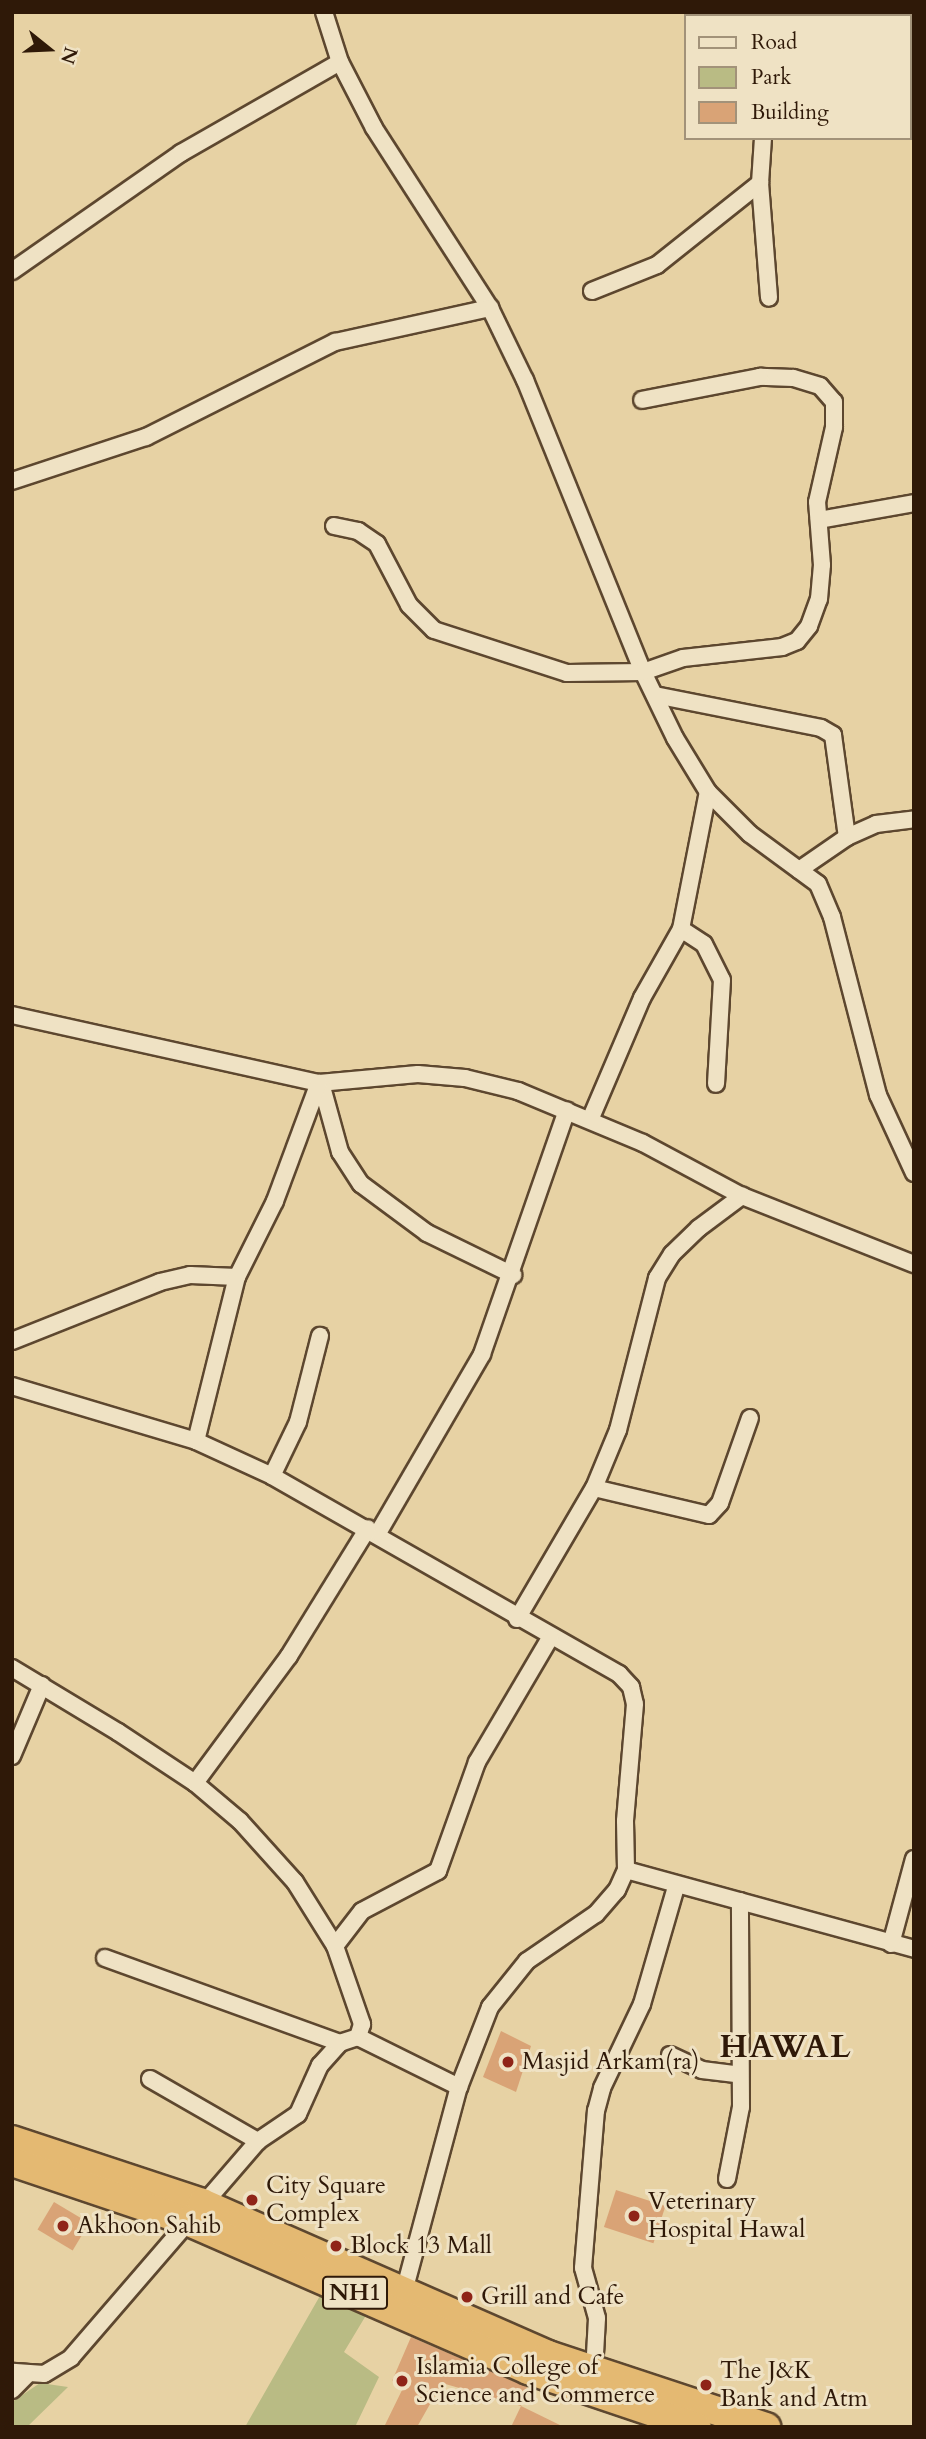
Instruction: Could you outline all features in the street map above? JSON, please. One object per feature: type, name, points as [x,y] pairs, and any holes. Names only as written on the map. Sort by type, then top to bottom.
[{"type":"highway","name":"NH1","points":[[12,2140],[195,2212],[401,2302],[594,2372],[766,2427]]},
{"type":"highway","name":"NH1","points":[[12,2162],[195,2212]]},
{"type":"highway","name":"NH1","points":[[401,2302],[528,2371],[697,2427]]},
{"type":"street","points":[[324,12],[340,62],[374,128],[490,308],[548,432],[643,672],[708,792],[750,834],[818,884],[832,917],[878,1095],[914,1173]]},
{"type":"street","points":[[12,271],[181,153],[340,62]]},
{"type":"street","points":[[763,140],[760,183],[769,298]]},
{"type":"street","points":[[592,291],[657,265],[760,183]]},
{"type":"street","points":[[12,481],[146,437],[335,342],[490,308]]},
{"type":"street","points":[[334,526],[358,531],[377,544],[409,605],[420,619],[444,635],[567,673],[643,672],[683,658],[782,647],[797,641],[809,626],[819,599],[820,476],[834,428],[834,402],[820,386],[793,378],[760,377],[642,400]]},
{"type":"street","points":[[819,520],[914,503]]},
{"type":"street","points":[[655,695],[821,728],[833,735],[847,837]]},
{"type":"street","points":[[590,1120],[642,998],[681,929],[708,792]]},
{"type":"street","points":[[799,870],[847,837],[876,824],[914,819]]},
{"type":"street","points":[[681,929],[704,944],[722,980],[716,1084]]},
{"type":"street","points":[[12,1015],[320,1083],[418,1074],[465,1078],[567,1110],[742,1196],[914,1264]]},
{"type":"street","points":[[320,1083],[340,1152],[356,1178],[427,1233],[513,1275]]},
{"type":"street","points":[[195,1441],[237,1277],[275,1201],[320,1083]]},
{"type":"street","points":[[195,1783],[289,1656],[450,1415],[482,1354],[513,1275],[567,1110]]},
{"type":"street","points":[[517,1619],[594,1488],[618,1430],[657,1278],[672,1254],[699,1228],[742,1196]]},
{"type":"street","points":[[12,1341],[160,1282],[190,1275],[237,1277]]},
{"type":"street","points":[[272,1476],[298,1422],[320,1336]]},
{"type":"street","points":[[12,1386],[195,1441],[272,1476],[373,1530],[517,1619],[619,1674],[631,1687],[635,1704],[625,1821],[626,1870],[617,1891],[596,1913],[536,1954],[509,1981],[479,2029],[459,2087],[401,2302]]},
{"type":"street","points":[[594,1488],[709,1515],[720,1503],[750,1418]]},
{"type":"street","points":[[335,1946],[362,1911],[438,1871],[477,1762],[550,1637]]},
{"type":"street","points":[[12,1668],[195,1783],[276,1859],[335,1946],[361,2011],[358,2037]]},
{"type":"street","points":[[12,1756],[42,1685]]},
{"type":"street","points":[[891,1944],[914,1858]]},
{"type":"street","points":[[626,1870],[676,1887],[740,1901],[914,1949]]},
{"type":"street","points":[[594,2372],[597,2318],[583,2268],[596,2111],[602,2088],[642,2004],[676,1887]]},
{"type":"street","points":[[727,2179],[741,2121],[740,1901]]},
{"type":"street","points":[[105,1958],[340,2043]]},
{"type":"street","points":[[12,2390],[19,2374],[57,2370],[71,2358],[258,2141],[298,2114],[320,2065],[340,2043],[358,2037],[459,2087]]},
{"type":"street","points":[[670,2055],[702,2070],[740,2075]]},
{"type":"street","points":[[150,2078],[258,2141]]},
{"type":"green space","points":[[325,2287],[371,2307],[344,2352],[379,2377],[355,2427],[245,2427]]},
{"type":"green space","points":[[40,2383],[68,2387],[27,2427],[12,2427],[12,2402]]},
{"type":"building","name":"Masjid Arkam(ra)","points":[[501,2031],[531,2046],[516,2092],[483,2077]]},
{"type":"building","name":"Veterinary Hospital Hawal","points":[[616,2190],[665,2206],[653,2243],[604,2227]]},
{"type":"building","name":"Akhoon Sahib","points":[[54,2202],[89,2223],[73,2251],[38,2229]]},
{"type":"building","points":[[411,2337],[527,2387],[521,2406],[442,2383],[417,2427],[384,2427],[404,2386],[392,2381]]},
{"type":"building","points":[[521,2406],[564,2427],[511,2427]]},
{"type":"place","name":"Masjid Arkam(ra)","points":[[508,2062]]},
{"type":"place","name":"City Square Complex","points":[[252,2200]]},
{"type":"place","name":"Veterinary Hospital Hawal","points":[[634,2216]]},
{"type":"place","name":"Akhoon Sahib","points":[[63,2226]]},
{"type":"place","name":"Block 13 Mall","points":[[336,2246]]},
{"type":"place","name":"Grill and Cafe","points":[[467,2297]]},
{"type":"place","name":"Islamia College of Science and Commerce","points":[[402,2381]]},
{"type":"place","name":"The J&K Bank and Atm","points":[[706,2385]]},
{"type":"district","name":"HAWAL","points":[[786,2047]]}]
